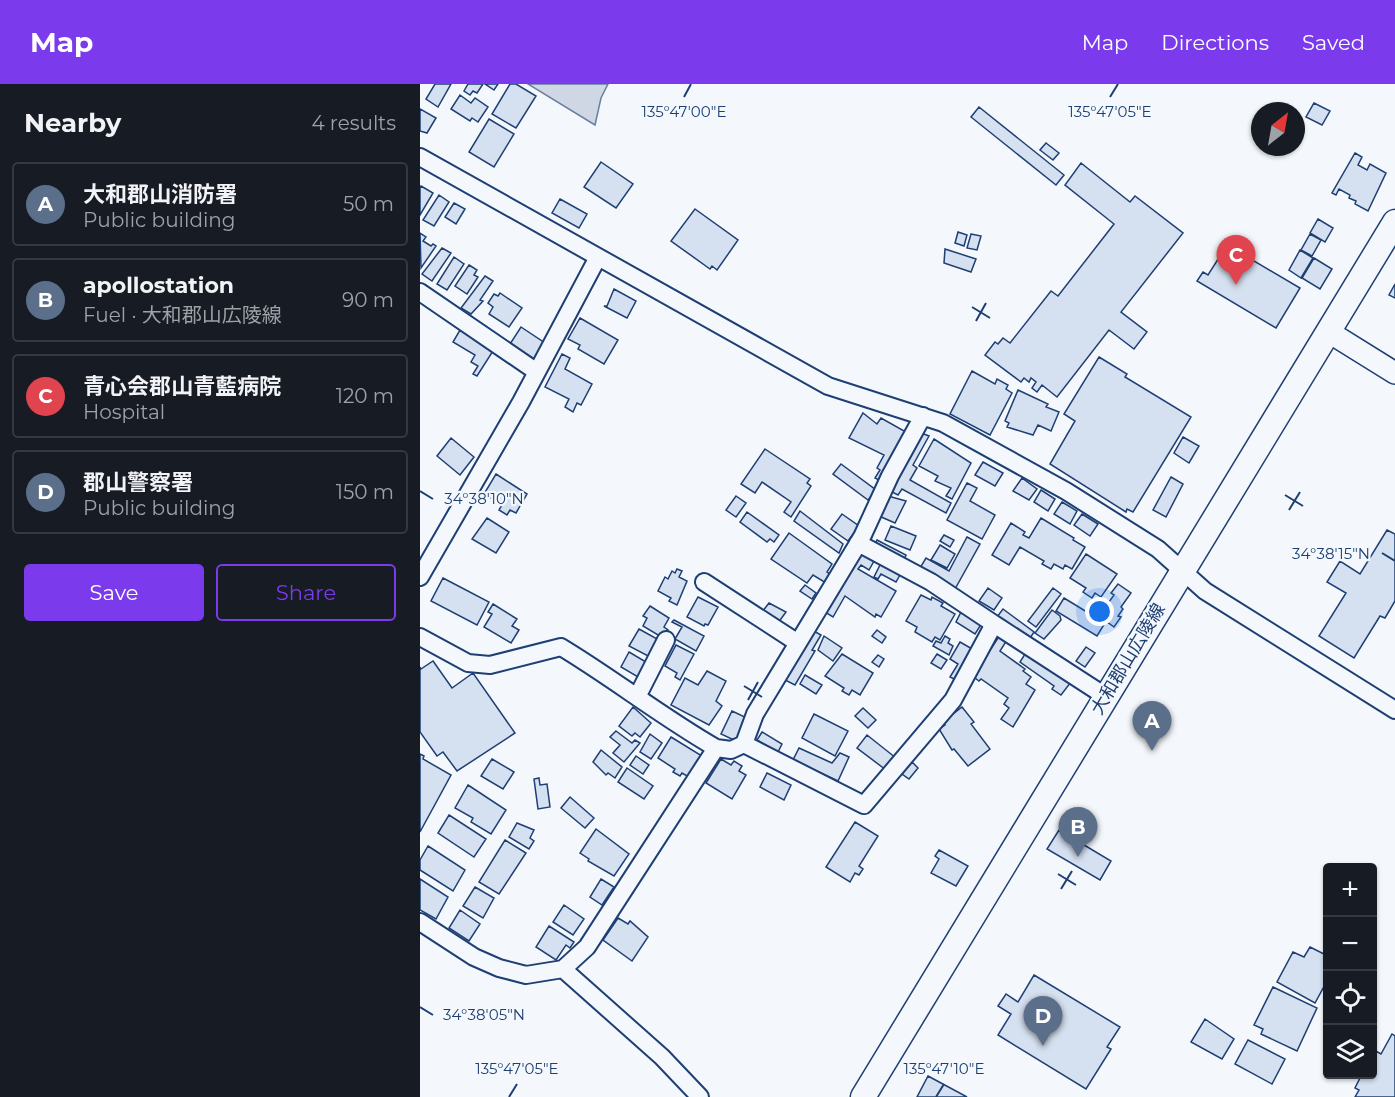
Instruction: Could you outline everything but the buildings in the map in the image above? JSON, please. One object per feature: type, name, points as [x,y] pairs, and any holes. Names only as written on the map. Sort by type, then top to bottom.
[{"type":"main road","name":"大和郡山広陵線","points":[[863,1097],[1395,222]]},
{"type":"street","points":[[420,157],[828,387],[944,423],[1076,497],[1158,549],[1182,572],[1224,603],[1395,710]]},
{"type":"street","points":[[420,577],[537,372],[598,257]]},
{"type":"street","points":[[420,292],[537,372]]},
{"type":"street","points":[[1329,332],[1395,373]]},
{"type":"street","points":[[420,637],[446,654],[468,663],[490,665],[561,647],[672,723],[716,748],[731,750],[744,744],[755,714],[858,543],[890,476],[923,416]]},
{"type":"street","points":[[858,543],[931,582],[1106,696]]},
{"type":"street","points":[[705,582],[798,643]]},
{"type":"street","points":[[744,744],[864,805],[953,700],[994,624]]},
{"type":"street","points":[[637,697],[666,640]]},
{"type":"street","points":[[420,922],[474,957],[499,968],[526,975],[563,969],[587,947],[716,748]]},
{"type":"street","points":[[563,969],[662,1057],[700,1097]]},
{"type":"shaded area","points":[[528,84],[608,84],[601,98],[595,125]]},
{"type":"place","name":"青心会郡山青藍病院","points":[[1236,285]]},
{"type":"place","name":"大和郡山消防署","points":[[1152,751]]},
{"type":"place","name":"apollostation","points":[[1078,857]]},
{"type":"place","name":"郡山警察署","points":[[1043,1046]]}]
